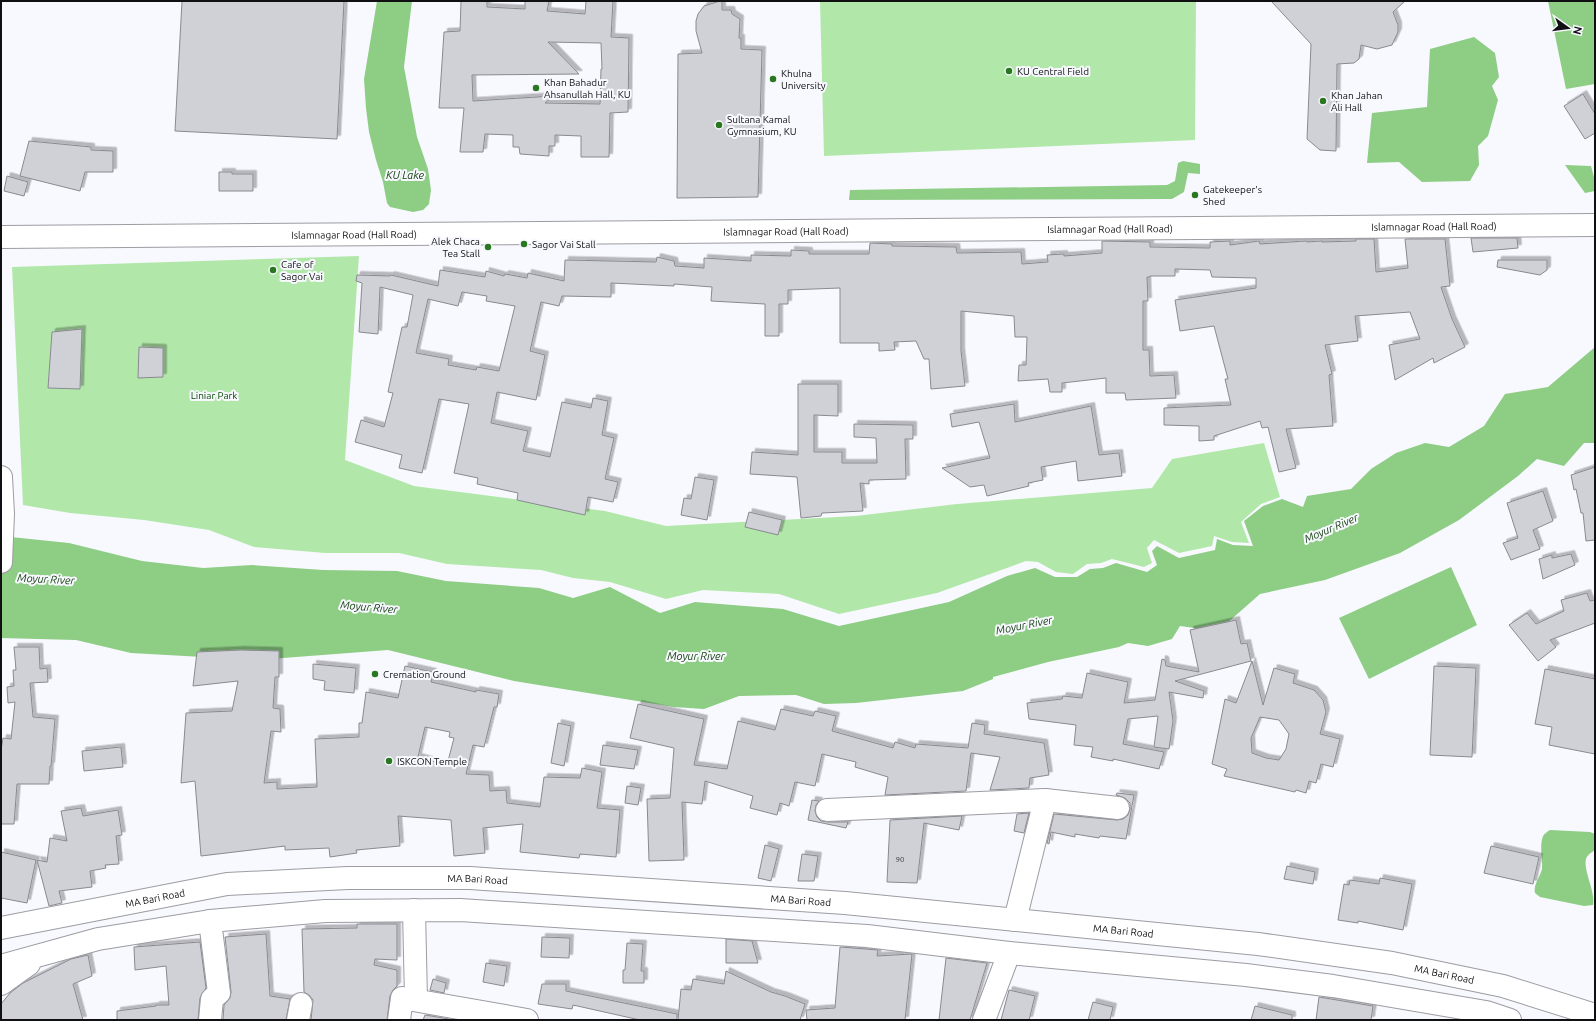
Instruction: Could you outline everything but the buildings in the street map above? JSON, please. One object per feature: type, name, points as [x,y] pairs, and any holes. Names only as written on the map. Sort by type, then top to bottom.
[{"type":"main road","name":"Islamnagar Road (Hall Road)","points":[[1,238],[1595,225]]},
{"type":"main road","points":[[1,477],[3,514],[1,562]]},
{"type":"main road","points":[[827,810],[1045,800],[1118,808]]},
{"type":"main road","points":[[1015,920],[1045,800]]},
{"type":"main road","name":"MA Bari Road","points":[[1,928],[227,884],[348,878],[470,878],[845,903],[1258,944],[1392,963],[1503,986],[1595,1015]]},
{"type":"main road","points":[[414,910],[416,1000]]},
{"type":"main road","points":[[1,966],[98,939],[210,921],[325,912],[460,910],[867,936],[1009,953],[1147,965],[1333,986],[1486,1012],[1510,1020]]},
{"type":"main road","points":[[210,921],[219,993],[212,999],[210,1020]]},
{"type":"main road","points":[[984,1020],[1009,953]]},
{"type":"main road","points":[[1,984],[43,954]]},
{"type":"main road","points":[[399,1020],[402,998],[527,1020]]},
{"type":"green space","name":"KU Central Field","points":[[820,1],[1196,1],[1195,140],[824,156]]},
{"type":"green space","name":"Liniar Park","points":[[359,256],[345,460],[414,486],[605,511],[666,526],[856,516],[957,504],[1152,488],[1172,459],[1264,443],[1280,497],[1261,504],[1241,522],[1249,543],[1232,542],[1214,536],[1212,546],[1179,553],[1154,540],[1147,548],[1152,563],[1144,567],[1112,559],[1101,563],[1087,564],[1073,574],[1056,572],[1038,562],[1026,561],[937,593],[839,614],[779,594],[703,590],[666,599],[610,582],[573,578],[541,570],[447,564],[399,553],[325,553],[254,547],[209,530],[144,520],[70,513],[23,505],[12,267]]},
{"type":"water","name":"KU Lake","points":[[377,1],[412,1],[404,67],[417,137],[428,169],[431,190],[429,204],[423,210],[413,212],[390,207],[387,203],[383,182],[369,132],[364,79]]},
{"type":"water","points":[[1548,1],[1595,1],[1595,84],[1566,89]]},
{"type":"water","points":[[1474,37],[1495,53],[1499,77],[1492,86],[1498,100],[1488,136],[1478,146],[1479,165],[1470,181],[1422,182],[1399,162],[1367,163],[1372,113],[1427,107],[1430,49]]},
{"type":"water","points":[[1183,161],[1200,164],[1200,174],[1188,173],[1184,192],[1172,199],[849,200],[850,190],[1167,185],[1175,181],[1178,163]]},
{"type":"water","points":[[1565,165],[1591,166],[1595,181],[1595,191],[1585,193]]},
{"type":"water","name":"Moyur River","points":[[1595,347],[1595,443],[1584,443],[1564,466],[1537,459],[1518,476],[1459,520],[1400,553],[1325,580],[1260,594],[1226,624],[1202,629],[1180,626],[1172,639],[1148,646],[1128,643],[1119,647],[1048,662],[993,677],[993,679],[963,691],[856,703],[824,704],[796,695],[739,696],[704,709],[674,707],[514,681],[388,650],[257,660],[131,653],[76,640],[1,638],[1,536],[69,543],[142,561],[203,568],[252,565],[323,570],[397,571],[446,581],[539,588],[573,598],[610,587],[660,613],[695,602],[783,609],[839,626],[949,602],[1007,576],[1035,568],[1055,577],[1077,577],[1090,569],[1103,568],[1116,563],[1147,572],[1157,565],[1152,551],[1157,546],[1179,558],[1215,550],[1217,539],[1233,545],[1253,546],[1244,521],[1263,506],[1282,499],[1303,507],[1307,496],[1351,489],[1371,469],[1396,453],[1425,443],[1449,447],[1484,426],[1505,394],[1548,387]]},
{"type":"water","points":[[1451,567],[1477,625],[1369,679],[1339,618]]},
{"type":"water","points":[[1550,830],[1590,832],[1595,834],[1595,850],[1587,856],[1586,859],[1586,869],[1593,894],[1593,905],[1584,906],[1540,897],[1535,893],[1536,884],[1542,869],[1542,840],[1543,836]]},
{"type":"place","name":"KU Central Field","points":[[1009,71]]},
{"type":"place","name":"Khulna University","points":[[773,79]]},
{"type":"place","name":"Khan Bahadur Ahsanullah Hall, KU","points":[[536,88]]},
{"type":"place","name":"Khan Jahan Ali Hall","points":[[1323,101]]},
{"type":"place","name":"Sultana Kamal Gymnasium, KU","points":[[719,125]]},
{"type":"place","name":"Gatekeeper's Shed","points":[[1195,195]]},
{"type":"place","name":"Sagor Vai Stall","points":[[524,244]]},
{"type":"place","name":"Alek Chaca Tea Stall","points":[[488,247]]},
{"type":"place","name":"Cafe of Sagor Vai","points":[[273,270]]},
{"type":"place","name":"Cremation Ground","points":[[375,674]]},
{"type":"place","name":"ISKCON Temple","points":[[389,761]]}]
